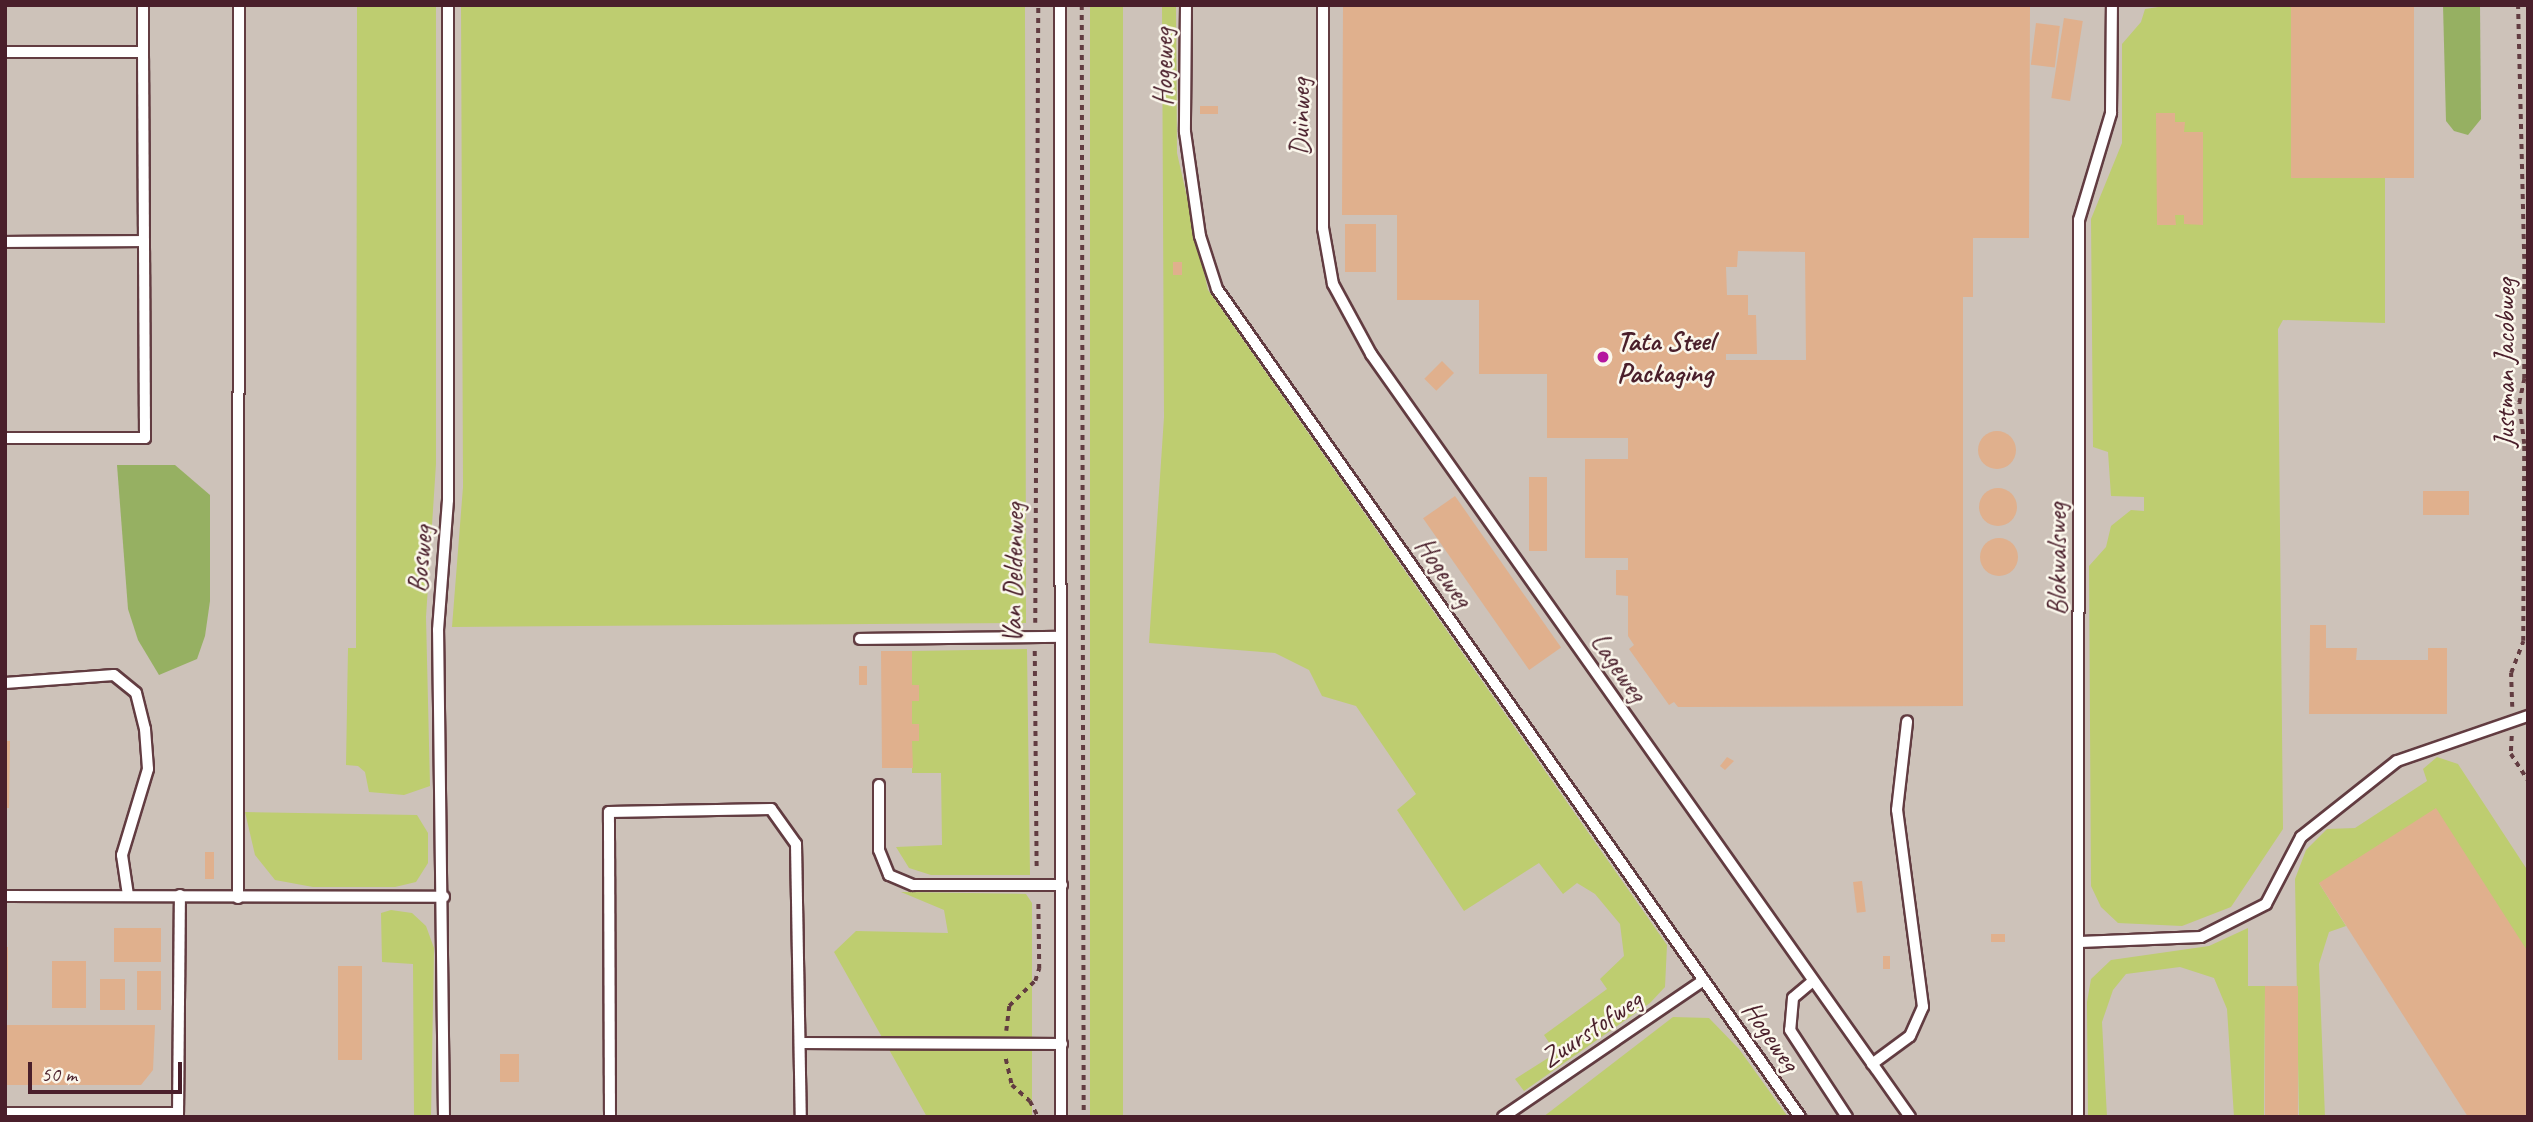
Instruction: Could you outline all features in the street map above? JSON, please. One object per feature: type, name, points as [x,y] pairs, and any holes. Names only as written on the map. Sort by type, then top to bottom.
[{"type":"lane","points":[[5,438],[145,438],[143,5]]},
{"type":"lane","points":[[238,898],[239,5]]},
{"type":"lane","name":"Bosweg","points":[[444,1117],[444,897],[438,630],[448,500],[447,5]]},
{"type":"lane","name":"Van Deldenweg","points":[[1060,5],[1061,1117]]},
{"type":"lane","name":"Hogeweg","points":[[1186,5],[1185,132],[1200,236],[1217,289],[1800,1117]]},
{"type":"lane","name":"Duinweg","points":[[1323,5],[1323,228]]},
{"type":"lane","name":"Blokwalsweg","points":[[2078,1117],[2079,220],[2111,113],[2112,5]]},
{"type":"lane","points":[[5,52],[143,52]]},
{"type":"lane","name":"Lageweg","points":[[1323,228],[1333,284],[1371,354],[1910,1117]]},
{"type":"lane","points":[[5,242],[144,241]]},
{"type":"lane","points":[[860,639],[1061,637]]},
{"type":"lane","points":[[5,683],[114,675],[136,692],[148,769],[122,855],[128,895]]},
{"type":"lane","points":[[2080,942],[2201,937],[2266,904],[2301,837],[2397,761],[2512,719],[2528,716]]},
{"type":"lane","points":[[1872,1064],[1910,1036],[1923,1007],[1897,810],[1907,722]]},
{"type":"lane","points":[[879,785],[879,850],[889,875],[913,885],[1062,886]]},
{"type":"lane","points":[[610,1117],[609,812],[771,808],[796,844],[802,1044],[801,1117]]},
{"type":"lane","points":[[5,1113],[178,1115],[180,895]]},
{"type":"lane","points":[[5,896],[444,897]]},
{"type":"lane","name":"Zuurstofweg","points":[[1503,1117],[1704,980]]},
{"type":"lane","points":[[1813,981],[1793,998],[1790,1030],[1847,1117]]},
{"type":"lane","points":[[802,1044],[1062,1044]]},
{"type":"path","name":"Van Deldenweg","points":[[1038,5],[1035,637],[1039,969],[1035,981],[1009,1006],[1006,1045],[1008,1077],[1038,1117]]},
{"type":"path","points":[[1082,5],[1084,1117]]},
{"type":"path","name":"Justman Jacobweg","points":[[2518,5],[2524,245],[2524,379],[2519,403],[2525,444],[2523,642],[2511,673],[2511,754],[2528,780]]},
{"type":"shaded area","points":[[5,5],[2528,5],[2528,1117],[5,1117]]},
{"type":"green space","points":[[357,5],[436,5],[436,464],[426,617],[430,786],[404,795],[369,792],[365,772],[358,766],[346,765],[348,648],[356,648]]},
{"type":"green space","points":[[461,5],[1025,5],[1026,623],[452,627],[463,487]]},
{"type":"green space","points":[[1090,5],[1123,5],[1123,1117],[1090,1117]]},
{"type":"green space","points":[[1162,5],[1176,5],[1177,153],[1208,290],[1667,945],[1665,987],[1650,1003],[1524,1091],[1515,1079],[1556,1053],[1544,1035],[1607,989],[1600,979],[1624,956],[1620,924],[1595,894],[1577,883],[1563,894],[1539,863],[1464,911],[1397,810],[1416,794],[1356,706],[1322,696],[1309,670],[1275,653],[1149,643],[1164,417]]},
{"type":"green space","points":[[2172,5],[2296,5],[2385,178],[2385,323],[2283,320],[2278,329],[2283,829],[2231,907],[2182,926],[2118,923],[2101,907],[2091,886],[2089,566],[2106,547],[2111,526],[2131,510],[2144,511],[2144,497],[2111,496],[2108,452],[2093,447],[2091,219],[2122,143],[2122,44],[2141,22],[2145,9]]},
{"type":"green space","points":[[2443,5],[2480,5],[2481,119],[2468,135],[2454,131],[2446,121]]},
{"type":"green space","points":[[117,465],[175,465],[210,495],[210,601],[205,636],[197,659],[159,675],[138,640],[128,609]]},
{"type":"green space","points":[[1027,649],[1030,875],[931,875],[909,868],[896,847],[942,845],[941,773],[912,773],[912,651]]},
{"type":"green space","points":[[2437,757],[2458,764],[2528,871],[2528,952],[2319,883],[2346,926],[2329,932],[2319,964],[2325,1117],[2299,1117],[2295,879],[2306,850],[2327,829],[2355,828],[2427,781],[2423,769]]},
{"type":"green space","points":[[245,812],[417,815],[428,833],[428,863],[416,882],[395,887],[313,887],[275,880],[255,855]]},
{"type":"green space","points":[[901,892],[1026,894],[1032,903],[1032,1117],[927,1117],[834,952],[856,931],[948,933],[944,910]]},
{"type":"green space","points":[[391,910],[412,913],[426,926],[434,948],[431,1117],[414,1117],[413,964],[382,962],[381,913]]},
{"type":"green space","points":[[2248,928],[2248,986],[2265,986],[2264,1117],[2234,1117],[2227,1009],[2214,978],[2180,967],[2126,974],[2113,990],[2102,1022],[2107,1117],[2088,1117],[2087,1002],[2091,979],[2111,960],[2209,946]]},
{"type":"green space","points":[[1673,1017],[1709,1018],[1739,1049],[1788,1117],[1543,1117]]},
{"type":"building","name":"Tata Steel Packaging","points":[[1343,5],[2030,5],[2029,238],[1973,238],[1973,297],[1963,297],[1963,706],[1678,707],[1674,702],[1669,705],[1629,649],[1634,645],[1628,636],[1628,596],[1616,595],[1616,570],[1628,570],[1628,558],[1585,558],[1585,459],[1628,459],[1628,438],[1547,438],[1547,374],[1479,374],[1479,300],[1397,300],[1397,215],[1342,215]],"holes":[[[1738,251],[1805,252],[1806,360],[1726,360],[1726,354],[1757,354],[1756,315],[1748,315],[1748,295],[1727,295],[1726,267],[1737,267]]]},
{"type":"building","points":[[2291,5],[2414,5],[2414,178],[2291,178]]},
{"type":"building","points":[[2064,18],[2083,21],[2070,101],[2051,98]]},
{"type":"building","points":[[2036,23],[2060,26],[2055,68],[2031,65]]},
{"type":"building","points":[[1200,106],[1218,106],[1218,114],[1200,114]]},
{"type":"building","points":[[2156,113],[2175,113],[2175,122],[2185,122],[2184,132],[2203,132],[2203,225],[2184,224],[2184,215],[2175,215],[2176,225],[2157,225]]},
{"type":"building","points":[[1345,224],[1376,224],[1376,272],[1345,272]]},
{"type":"building","points":[[1173,262],[1182,262],[1182,275],[1173,275]]},
{"type":"building","points":[[1442,361],[1454,373],[1436,391],[1424,379]]},
{"type":"building","points":[[1997,431],[2011,436],[2016,450],[2011,464],[1997,469],[1983,464],[1978,450],[1983,436]]},
{"type":"building","points":[[1529,477],[1547,477],[1547,551],[1529,551]]},
{"type":"building","points":[[1998,488],[2012,493],[2017,507],[2012,521],[1998,526],[1984,521],[1979,507],[1984,493]]},
{"type":"building","points":[[2423,491],[2469,491],[2469,515],[2423,515]]},
{"type":"building","points":[[1455,496],[1561,648],[1529,670],[1423,518]]},
{"type":"building","points":[[1999,538],[2013,543],[2018,557],[2013,571],[1999,576],[1985,571],[1980,557],[1985,543]]},
{"type":"building","points":[[2310,625],[2326,625],[2326,648],[2357,648],[2356,660],[2428,660],[2428,648],[2447,648],[2447,714],[2309,714]]},
{"type":"building","points":[[881,651],[912,651],[912,685],[919,685],[919,701],[912,701],[912,724],[919,724],[919,741],[912,741],[913,768],[882,768]]},
{"type":"building","points":[[859,666],[867,666],[867,685],[859,685]]},
{"type":"building","points":[[5,741],[10,741],[9,808],[5,808]]},
{"type":"building","points":[[1727,757],[1734,761],[1725,770],[1720,766]]},
{"type":"building","points":[[2436,808],[2528,952],[2528,1117],[2468,1117],[2319,883]]},
{"type":"building","points":[[205,852],[214,852],[214,879],[205,879]]},
{"type":"building","points":[[1862,881],[1866,912],[1857,913],[1853,882]]},
{"type":"building","points":[[114,928],[161,928],[161,962],[114,962]]},
{"type":"building","points":[[1991,934],[2005,934],[2005,942],[1991,942]]},
{"type":"building","points":[[5,947],[8,947],[8,1010],[5,1010]]},
{"type":"building","points":[[1883,956],[1890,956],[1890,969],[1883,969]]},
{"type":"building","points":[[52,961],[86,961],[86,1008],[52,1008]]},
{"type":"building","points":[[338,966],[362,966],[362,1060],[338,1060]]},
{"type":"building","points":[[137,971],[161,971],[161,1010],[137,1010]]},
{"type":"building","points":[[100,979],[125,979],[125,1010],[100,1010]]},
{"type":"building","points":[[2265,986],[2298,986],[2298,1117],[2265,1117]]},
{"type":"building","points":[[5,1025],[155,1025],[153,1070],[141,1085],[5,1085]]},
{"type":"building","points":[[500,1054],[519,1054],[519,1082],[500,1082]]},
{"type":"place","name":"Tata Steel Packaging","points":[[1603,357]]}]
